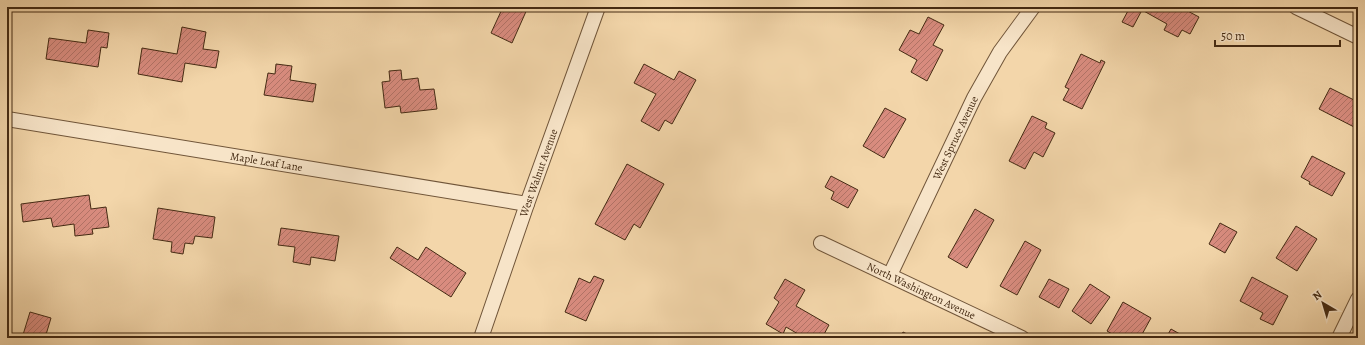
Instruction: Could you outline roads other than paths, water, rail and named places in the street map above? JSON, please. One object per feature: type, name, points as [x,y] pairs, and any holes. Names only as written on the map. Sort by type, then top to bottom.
[{"type":"street","name":"West Walnut Avenue","points":[[481,338],[527,204],[598,7]]},
{"type":"street","name":"West Spruce Avenue","points":[[890,275],[974,98],[1000,52],[1033,7]]},
{"type":"street","points":[[1296,7],[1358,37]]},
{"type":"street","name":"Maple Leaf Lane","points":[[7,119],[527,204]]},
{"type":"street","name":"North Washington Avenue","points":[[821,243],[1022,338]]},
{"type":"street","points":[[1339,338],[1358,299]]}]
